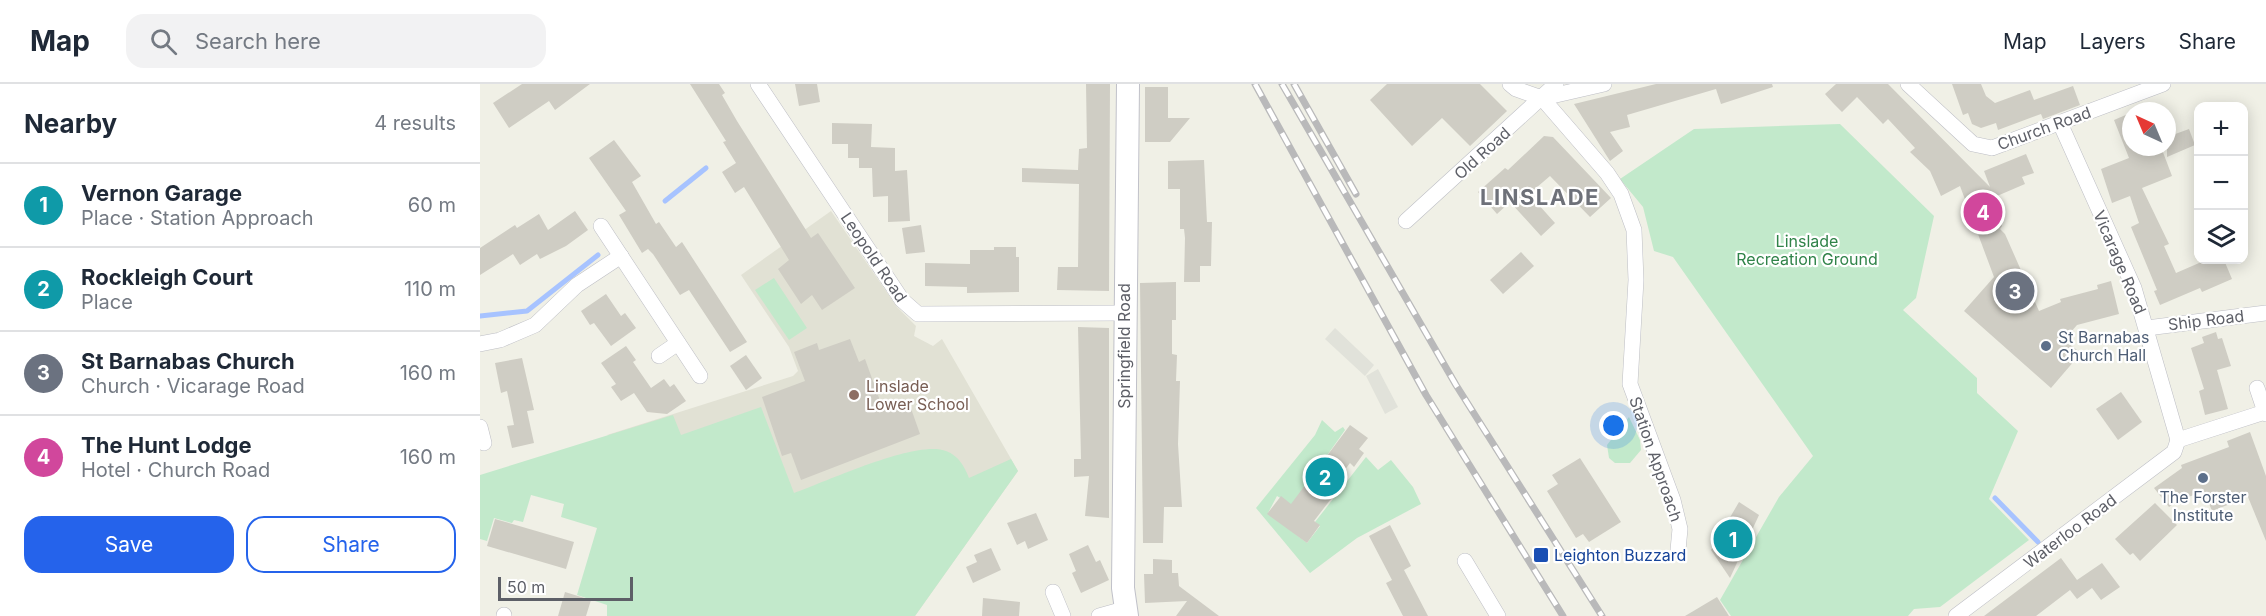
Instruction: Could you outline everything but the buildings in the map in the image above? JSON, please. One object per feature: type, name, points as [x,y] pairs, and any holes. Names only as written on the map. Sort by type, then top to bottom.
[{"type":"street","name":"Leopold Road","points":[[758,84],[902,300],[918,314],[1124,313]]},
{"type":"street","name":"Springfield Road","points":[[1125,612],[1124,313],[1128,84]]},
{"type":"street","points":[[1510,84],[1516,89],[1542,98],[1604,84]]},
{"type":"street","name":"Old Road","points":[[1406,220],[1556,84]]},
{"type":"street","name":"Church Road","points":[[1908,84],[1973,144],[1992,148],[2163,84]]},
{"type":"street","name":"Station Approach","points":[[1542,98],[1607,173],[1621,194],[1634,230],[1637,260],[1630,384],[1673,500],[1680,529],[1678,550]]},
{"type":"street","name":"Vicarage Road","points":[[2060,123],[2134,288],[2178,440]]},
{"type":"street","points":[[601,226],[700,376]]},
{"type":"street","points":[[480,344],[500,340],[536,325],[577,285],[621,256]]},
{"type":"street","name":"Ship Road","points":[[2147,328],[2266,313]]},
{"type":"street","points":[[658,356],[678,343]]},
{"type":"street","points":[[2178,440],[2266,413],[2257,388]]},
{"type":"street","points":[[480,426],[484,443]]},
{"type":"street","name":"Waterloo Road","points":[[1956,616],[2174,452],[2178,440]]},
{"type":"street","points":[[1465,561],[1498,616]]},
{"type":"street","points":[[1053,592],[1063,616]]},
{"type":"street","points":[[1099,616],[1125,612]]},
{"type":"shaded area","name":"Linslade Lower School","points":[[831,211],[897,307],[916,326],[914,336],[933,346],[942,339],[1018,471],[915,616],[607,435],[793,376],[798,371],[789,347],[741,275]]},
{"type":"shaded area","points":[[1335,328],[1374,365],[1365,376],[1325,339]]},
{"type":"shaded area","points":[[1378,369],[1398,407],[1385,414],[1366,376]]},
{"type":"green space","name":"Linslade Recreation Ground","points":[[1840,124],[1934,216],[1916,298],[1903,310],[1977,378],[1977,393],[2018,431],[1989,499],[2029,540],[1940,607],[1914,609],[1908,616],[1731,616],[1720,600],[1779,497],[1813,456],[1673,257],[1654,251],[1643,207],[1620,179],[1694,129]]},
{"type":"green space","points":[[774,278],[807,328],[789,340],[755,290]]},
{"type":"green space","name":"Linslade Lower School","points":[[761,407],[794,493],[871,463],[914,451],[932,449],[946,451],[958,459],[969,478],[1011,459],[1018,471],[915,616],[607,616],[607,605],[577,595],[597,528],[561,517],[564,504],[531,495],[523,522],[514,520],[512,523],[494,518],[487,541],[480,539],[480,475],[673,415],[681,435]]},
{"type":"green space","points":[[1629,417],[1640,440],[1641,450],[1630,463],[1615,463],[1609,458],[1607,445]]},
{"type":"green space","points":[[1322,420],[1335,432],[1343,427],[1345,430],[1292,505],[1277,496],[1268,513],[1307,543],[1320,526],[1315,522],[1366,457],[1378,470],[1391,460],[1413,487],[1421,504],[1357,538],[1310,573],[1256,508],[1315,435]]},
{"type":"waterway","points":[[665,201],[706,168]]},
{"type":"waterway","points":[[480,316],[527,311],[598,255]]},
{"type":"waterway","points":[[1995,498],[2038,542]]},
{"type":"railway","points":[[1255,84],[1426,395],[1563,616]]},
{"type":"railway","points":[[1282,84],[1456,385],[1602,616]]},
{"type":"railway","points":[[1294,84],[1356,194]]},
{"type":"place","name":"The Hunt Lodge","points":[[1983,212]]},
{"type":"place","name":"St Barnabas Church","points":[[2015,291]]},
{"type":"place","name":"St Barnabas Church Hall","points":[[2046,346]]},
{"type":"place","name":"Linslade Lower School","points":[[854,395]]},
{"type":"place","name":"Rockleigh Court","points":[[1325,477]]},
{"type":"place","name":"The Forster Institute","points":[[2203,478]]},
{"type":"place","name":"Vernon Garage","points":[[1733,539]]},
{"type":"place","name":"Leighton Buzzard","points":[[1541,555]]},
{"type":"district","name":"LINSLADE","points":[[1540,197]]}]
